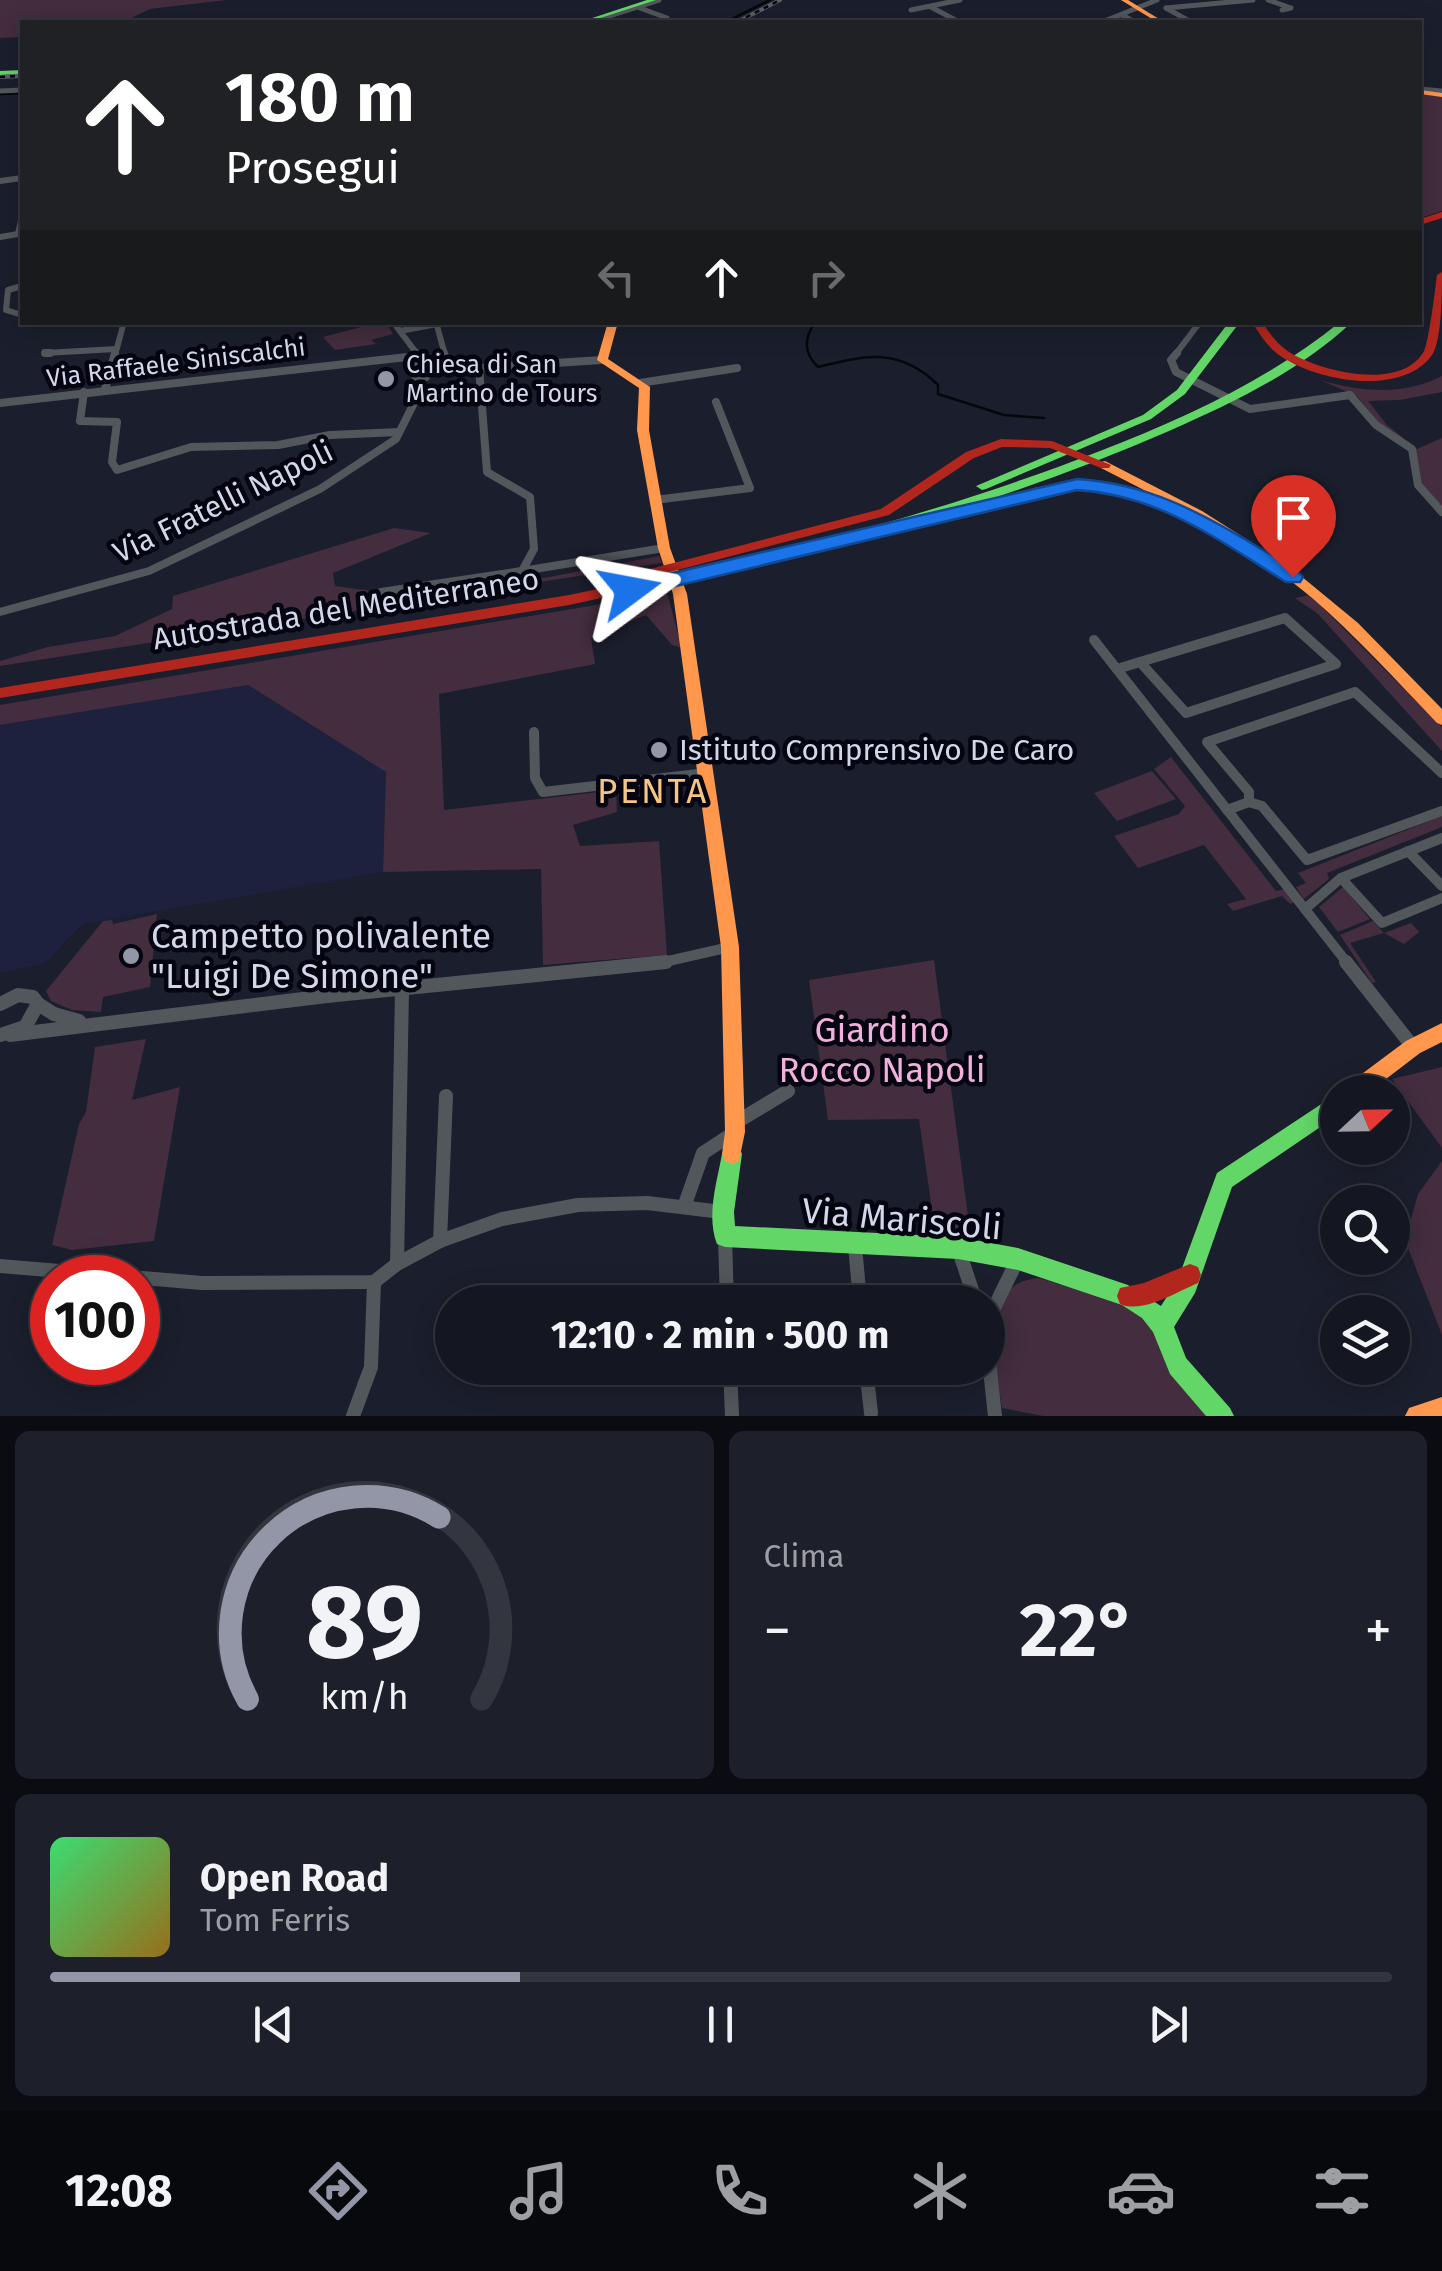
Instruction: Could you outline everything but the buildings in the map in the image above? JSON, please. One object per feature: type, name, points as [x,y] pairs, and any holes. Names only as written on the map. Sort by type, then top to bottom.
[{"type":"main road","points":[[593,20],[650,3]]},
{"type":"main road","points":[[1138,7],[1168,19]]},
{"type":"main road","points":[[1258,325],[1261,338],[1304,366],[1350,377],[1403,375],[1420,366],[1432,352],[1436,287],[1442,274]]},
{"type":"main road","points":[[612,325],[602,360],[645,386],[643,430],[665,554],[680,594],[730,947],[734,1128],[722,1212],[724,1236]]},
{"type":"main road","points":[[972,492],[1122,431],[1180,392],[1233,325]]},
{"type":"main road","points":[[1304,351],[1327,325]]},
{"type":"main road","points":[[1328,340],[1344,325]]},
{"type":"main road","points":[[972,492],[1208,404],[1353,325]]},
{"type":"main road","name":"Autostrada del Mediterraneo","points":[[0,695],[630,590],[886,529],[1037,480],[1208,404]]},
{"type":"main road","points":[[630,579],[885,512],[925,491],[964,456],[985,446],[1028,442],[1064,447],[1162,494],[1247,543],[1364,637],[1442,720]]},
{"type":"main road","points":[[886,529],[1065,486],[1104,484],[1148,496],[1184,512],[1293,577]]},
{"type":"main road","name":"Autostrada del Mediterraneo","points":[[0,680],[630,579],[828,535],[972,492]]},
{"type":"main road","points":[[1376,1075],[1414,1046],[1442,1032]]},
{"type":"main road","points":[[1162,1325],[1190,1274],[1224,1180],[1320,1116]]},
{"type":"main road","name":"Via Mariscoli","points":[[724,1236],[958,1248],[1018,1259],[1128,1296],[1150,1310],[1162,1325],[1178,1366],[1222,1416]]},
{"type":"main road","points":[[1128,1296],[1144,1294],[1190,1274]]},
{"type":"main road","points":[[1417,1416],[1442,1408]]},
{"type":"street","points":[[910,10],[960,0]]},
{"type":"street","points":[[1168,19],[1253,0]]},
{"type":"street","points":[[1268,0],[1291,8],[1282,10]]},
{"type":"street","points":[[650,3],[667,18]]},
{"type":"street","points":[[931,7],[955,20]]},
{"type":"street","points":[[1107,20],[1138,7]]},
{"type":"street","points":[[0,238],[20,234]]},
{"type":"street","points":[[20,286],[8,290],[6,310],[20,315]]},
{"type":"street","points":[[106,389],[123,325]]},
{"type":"street","points":[[396,325],[424,371],[602,360]]},
{"type":"street","points":[[400,331],[428,325]]},
{"type":"street","points":[[438,325],[448,368]]},
{"type":"street","points":[[1197,325],[1173,352],[1170,360],[1176,372],[1250,408],[1272,409],[1350,395],[1376,425],[1412,449],[1414,477],[1442,512]]},
{"type":"street","points":[[45,353],[116,349]]},
{"type":"street","name":"Via Raffaele Siniscalchi","points":[[0,403],[416,356]]},
{"type":"street","points":[[479,367],[486,472],[530,497],[534,548],[522,571]]},
{"type":"street","points":[[640,383],[737,368]]},
{"type":"street","name":"Via Fratelli Napoli","points":[[0,612],[149,571],[320,489],[396,438],[421,389],[424,371]]},
{"type":"street","points":[[84,392],[80,420],[107,418],[116,422],[112,462],[117,470],[191,447],[278,446],[330,435],[399,432]]},
{"type":"street","points":[[655,500],[750,488],[716,402]]},
{"type":"street","points":[[381,592],[665,554]]},
{"type":"street","points":[[1117,669],[1140,662],[1286,618],[1336,664],[1186,713],[1140,662]]},
{"type":"street","points":[[1094,640],[1414,1046]]},
{"type":"street","points":[[1249,802],[1249,792],[1207,742],[1355,692],[1442,773]]},
{"type":"street","points":[[534,732],[535,778],[543,792],[707,774]]},
{"type":"street","points":[[1228,810],[1249,802],[1262,806],[1307,860],[1442,811]]},
{"type":"street","points":[[1305,909],[1341,878],[1442,838]]},
{"type":"street","points":[[1408,852],[1442,886]]},
{"type":"street","points":[[1341,878],[1382,923],[1442,898]]},
{"type":"street","points":[[3,1035],[651,965],[730,947]]},
{"type":"street","points":[[397,1264],[402,990]]},
{"type":"street","points":[[0,1004],[24,994],[68,1019],[95,1023]]},
{"type":"street","points":[[3,1035],[31,1022],[38,1004]]},
{"type":"street","points":[[684,1207],[702,1150],[749,1119],[768,1098],[788,1091]]},
{"type":"street","points":[[440,1241],[446,1096]]},
{"type":"street","points":[[0,1266],[202,1283],[374,1282],[397,1264],[440,1241],[502,1219],[578,1205],[684,1207],[722,1212]]},
{"type":"street","points":[[724,1236],[727,1285]]},
{"type":"street","points":[[854,1245],[858,1285]]},
{"type":"street","points":[[958,1248],[970,1285]]},
{"type":"street","points":[[1005,1285],[1018,1259]]},
{"type":"street","points":[[354,1416],[370,1367],[374,1282]]},
{"type":"street","points":[[731,1385],[732,1416]]},
{"type":"street","points":[[868,1385],[871,1413]]},
{"type":"street","points":[[992,1385],[996,1416]]},
{"type":"shaded area","points":[[247,685],[386,772],[383,872],[83,924],[45,963],[0,973],[0,725]]},
{"type":"green space","points":[[0,0],[226,0],[150,9],[127,20],[20,20],[20,37],[0,38]]},
{"type":"green space","points":[[1422,94],[1442,96],[1442,211],[1422,217]]},
{"type":"green space","points":[[369,325],[387,325],[393,334],[371,340],[376,344],[335,350],[323,337]]},
{"type":"green space","points":[[1442,376],[1442,392],[1368,401],[1387,425],[1406,440],[1381,426],[1357,396],[1320,380],[1382,390],[1412,387]]},
{"type":"green space","points":[[1442,438],[1442,508],[1418,479],[1413,446],[1417,449]]},
{"type":"green space","points":[[394,528],[431,533],[333,573],[335,586],[394,594],[549,577],[659,556],[662,563],[0,666],[0,661],[48,647],[115,636],[172,609],[173,596]]},
{"type":"green space","points":[[667,593],[682,648],[672,645],[646,615],[591,638],[595,664],[439,694],[444,810],[616,790],[617,812],[573,825],[580,846],[659,841],[667,955],[543,965],[541,869],[383,872],[386,772],[248,685],[0,725],[0,705]]},
{"type":"green space","points":[[1310,595],[1442,727],[1442,751],[1318,614],[1295,598]]},
{"type":"green space","points":[[1171,757],[1276,891],[1286,889],[1296,902],[1290,904],[1282,896],[1233,911],[1227,904],[1246,899],[1204,845],[1138,868],[1114,836],[1179,814],[1185,806],[1154,769]]},
{"type":"green space","points":[[1152,771],[1176,799],[1117,821],[1094,793]]},
{"type":"green space","points":[[1442,816],[1442,827],[1327,873],[1329,879],[1304,899],[1296,887],[1306,883],[1298,873]]},
{"type":"green space","points":[[1343,887],[1370,919],[1338,932],[1319,907]]},
{"type":"green space","points":[[157,914],[150,987],[103,997],[101,1012],[72,1010],[51,1001],[46,991],[103,921],[112,920],[113,924]]},
{"type":"green space","points":[[1373,921],[1384,933],[1350,943],[1376,982],[1372,983],[1340,935]]},
{"type":"green space","points":[[1411,923],[1419,932],[1404,944],[1384,933]]},
{"type":"green space","name":"Giardino Rocco Napoli","points":[[934,960],[970,1231],[935,1231],[919,1119],[828,1120],[809,980]]},
{"type":"green space","points":[[146,1039],[132,1100],[180,1087],[154,1241],[72,1250],[52,1245],[79,1124],[86,1112],[95,1047]]},
{"type":"green space","points":[[1442,1067],[1442,1148],[1410,1104],[1409,1075]]},
{"type":"green space","points":[[1442,1161],[1442,1335],[1410,1253],[1410,1222],[1418,1194]]},
{"type":"green space","points":[[1039,1278],[1145,1310],[1213,1416],[1043,1416],[1002,1408],[999,1385],[1005,1385],[1005,1296],[1019,1283]]},
{"type":"waterway","points":[[730,20],[770,0]]},
{"type":"waterway","points":[[0,94],[20,93]]},
{"type":"waterway","points":[[814,325],[807,345],[818,367],[867,357],[896,359],[924,373],[938,385],[938,394],[1004,415],[1044,418]]},
{"type":"railway","points":[[741,20],[780,0]]},
{"type":"railway","points":[[0,77],[20,76]]},
{"type":"traffic: fast","points":[[589,20],[653,0]]},
{"type":"traffic: fast","points":[[0,73],[20,72]]},
{"type":"traffic: fast","points":[[982,486],[1147,417],[1181,392],[1233,325]]},
{"type":"traffic: fast","points":[[808,549],[966,503],[1151,434],[1268,378],[1343,325]]},
{"type":"traffic: fast","points":[[1034,492],[1091,484],[1143,495]]},
{"type":"traffic: fast","points":[[1162,1325],[1187,1285],[1224,1180],[1320,1115]]},
{"type":"traffic: fast","points":[[732,1154],[723,1212],[725,1236],[958,1248],[1018,1259],[1128,1296],[1150,1310],[1162,1325],[1178,1366],[1222,1416]]},
{"type":"traffic: slow","points":[[1124,0],[1158,20]]},
{"type":"traffic: slow","points":[[1422,92],[1442,95]]},
{"type":"traffic: slow","points":[[612,325],[602,360],[645,387],[643,430],[664,548],[680,594],[730,947],[735,1132],[732,1154]]},
{"type":"traffic: slow","points":[[1105,465],[1257,550],[1313,591],[1379,652],[1442,719]]},
{"type":"traffic: slow","points":[[1376,1075],[1413,1047],[1442,1032]]},
{"type":"traffic: slow","points":[[1417,1416],[1442,1409]]},
{"type":"traffic: jam","points":[[1422,221],[1442,215]]},
{"type":"traffic: jam","points":[[1259,325],[1268,340],[1287,356],[1311,368],[1366,378],[1392,376],[1414,367],[1429,352],[1442,275]]},
{"type":"traffic: jam","points":[[632,578],[885,512],[970,455],[1001,443],[1052,445],[1105,465]]},
{"type":"traffic: jam","points":[[0,693],[569,600],[808,549]]},
{"type":"traffic: jam","points":[[1128,1296],[1144,1294],[1190,1275]]},
{"type":"place","name":"Chiesa di San Martino de Tours","points":[[386,379]]},
{"type":"place","name":"Istituto Comprensivo De Caro","points":[[659,750]]},
{"type":"place","name":"Campetto polivalente \"Luigi De Simone\"","points":[[131,956]]},
{"type":"district","name":"PENTA","points":[[653,791]]},
{"type":"route","points":[[630,590],[1077,484],[1104,484],[1148,496],[1201,521],[1293,577]]}]
